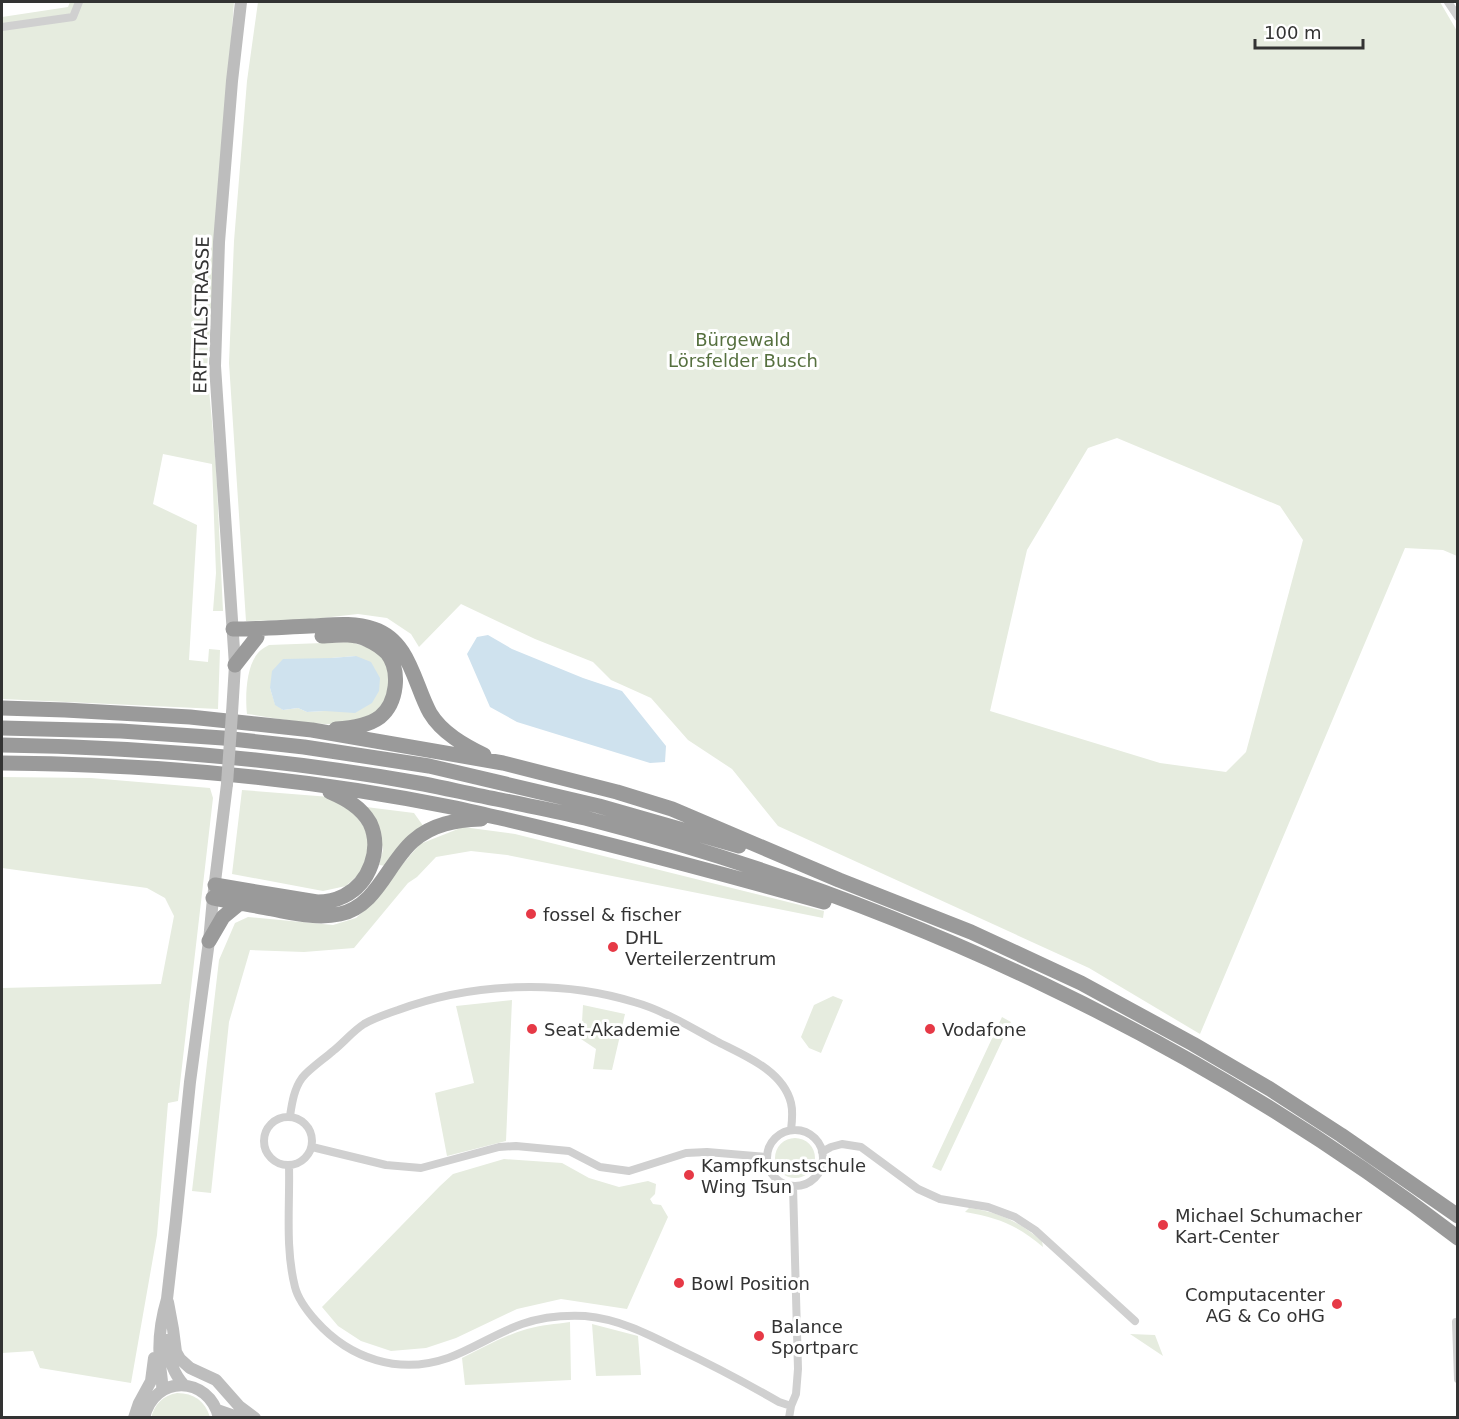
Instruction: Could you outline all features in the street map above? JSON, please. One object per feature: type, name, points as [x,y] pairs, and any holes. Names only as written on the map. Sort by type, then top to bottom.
[{"type":"highway","points":[[233,634],[354,624],[375,629],[389,636],[402,650],[431,715],[445,731],[469,748],[503,764]]},
{"type":"highway","points":[[233,634],[256,637],[349,635],[366,639],[388,654],[396,685],[393,699],[387,709],[379,717],[360,726],[349,729],[312,730]]},
{"type":"highway","points":[[235,665],[256,637]]},
{"type":"highway","points":[[2,708],[190,717],[312,730],[503,764],[617,792],[672,809],[839,880],[971,932],[1082,983],[1270,1089],[1458,1216]]},
{"type":"highway","points":[[2,728],[110,731],[223,738],[304,747],[429,766],[599,806],[722,840],[839,880]]},
{"type":"highway","points":[[2,745],[77,746],[172,752],[335,770],[424,784],[584,818],[720,857],[833,895],[982,956],[1140,1033],[1311,1134],[1388,1186],[1458,1238]]},
{"type":"highway","points":[[2,763],[138,767],[368,792],[456,808],[567,834],[901,923]]},
{"type":"highway","points":[[214,892],[327,902],[342,897],[358,885],[368,872],[375,855],[374,837],[370,825],[351,802],[334,793],[307,784]]},
{"type":"highway","points":[[214,892],[240,903],[306,915],[341,914],[365,901],[405,850],[424,833],[454,821],[496,818]]},
{"type":"highway","points":[[209,941],[223,917],[240,903]]},
{"type":"main road","name":"ERFTTALSTRASSE","points":[[168,1305],[190,1082],[227,784],[235,665],[215,366],[219,242],[241,2]]},
{"type":"main road","points":[[162,1390],[159,1358],[160,1336],[163,1311],[168,1305]]},
{"type":"main road","points":[[168,1305],[168,1352],[172,1366],[184,1385]]},
{"type":"main road","points":[[168,1305],[176,1352],[180,1359],[190,1368],[216,1380],[239,1406],[255,1418]]},
{"type":"main road","points":[[134,1418],[138,1403],[151,1381],[154,1355],[160,1336]]},
{"type":"main road","points":[[144,1418],[148,1405],[162,1390],[184,1385],[192,1386],[205,1393],[218,1414],[240,1418]]},
{"type":"street","points":[[2,27],[73,17],[79,2]]},
{"type":"street","points":[[1448,2],[1458,17]]},
{"type":"street","points":[[290,1116],[293,1095],[303,1077],[363,1025],[416,1004],[472,992],[515,988],[562,988],[599,993],[636,1002],[654,1009],[753,1061],[776,1077],[785,1089],[791,1104],[792,1130]]},
{"type":"street","points":[[290,1116],[297,1118],[308,1127],[312,1147],[303,1160],[290,1165],[282,1164],[274,1161],[265,1148],[265,1133],[275,1120],[290,1116]]},
{"type":"street","points":[[792,1130],[807,1133],[814,1138],[822,1152],[821,1169],[810,1182],[802,1186],[785,1185],[777,1180],[771,1174],[766,1158],[771,1142],[784,1132],[792,1130]]},
{"type":"street","points":[[822,1152],[842,1144],[861,1148],[918,1189],[940,1200],[988,1207],[1015,1217],[1043,1237],[1134,1321]]},
{"type":"street","points":[[312,1147],[386,1165],[421,1168],[499,1147],[516,1146],[569,1151],[600,1167],[629,1172],[686,1153],[707,1152],[766,1158]]},
{"type":"street","points":[[290,1165],[290,1261],[296,1290],[310,1314],[325,1331],[351,1351],[377,1361],[398,1365],[429,1363],[448,1358],[521,1324],[547,1317],[584,1316],[632,1327],[791,1406]]},
{"type":"street","points":[[789,1418],[796,1394],[798,1369],[793,1186]]},
{"type":"street","points":[[1456,1322],[1458,1379]]},
{"type":"green space","points":[[70,2],[234,2],[207,368],[216,465],[223,611],[213,611],[216,573],[212,464],[163,454],[153,504],[197,525],[189,660],[208,662],[209,649],[220,650],[218,709],[2,699],[2,17],[68,7]]},
{"type":"green space","name":"Bürgewald Lörsfelder Busch","points":[[258,2],[1440,2],[1457,31],[1457,556],[1443,550],[1405,548],[1200,1034],[1089,968],[778,826],[732,769],[688,740],[651,698],[611,680],[593,662],[535,639],[461,604],[419,647],[411,634],[387,618],[358,614],[304,620],[246,621],[229,363],[234,241],[247,81]],"holes":[[[1117,438],[1280,506],[1303,540],[1246,752],[1226,772],[1160,763],[990,711],[1027,550],[1088,448]]]},
{"type":"green space","points":[[350,642],[366,647],[380,655],[386,664],[389,674],[387,695],[376,712],[368,718],[346,724],[303,722],[247,714],[249,671],[256,655],[269,645]],"holes":[[[356,656],[325,711],[307,712],[298,708],[283,710],[275,704],[270,688],[331,658]]]},
{"type":"green space","points":[[2,777],[91,778],[210,788],[213,798],[178,1101],[168,1103],[157,1235],[131,1383],[40,1368],[33,1351],[2,1353],[2,988],[161,984],[174,916],[165,898],[147,888],[2,868]]},
{"type":"green space","points":[[242,790],[330,797],[351,809],[364,827],[369,841],[368,856],[360,873],[346,886],[323,891],[232,874]]},
{"type":"green space","points":[[366,807],[414,813],[424,827],[387,866],[379,865],[383,850],[379,829]]},
{"type":"green space","points":[[463,827],[515,834],[824,911],[823,918],[507,855],[471,851],[436,857],[408,883],[354,948],[304,952],[250,950],[229,1022],[211,1193],[192,1191],[219,960],[235,923],[248,917],[333,925],[356,918],[375,901],[420,844]]},
{"type":"green space","points":[[833,996],[843,1000],[821,1053],[809,1048],[801,1037],[814,1005]]},
{"type":"green space","points":[[512,1000],[506,1141],[447,1156],[435,1093],[474,1083],[456,1006]]},
{"type":"green space","points":[[583,1005],[625,1014],[612,1070],[593,1069],[596,1049],[581,1039]]},
{"type":"green space","points":[[1002,1017],[1011,1022],[941,1171],[932,1167]]},
{"type":"green space","points":[[795,1138],[803,1139],[809,1144],[814,1150],[814,1166],[809,1172],[803,1177],[795,1178],[787,1177],[781,1172],[776,1166],[775,1158],[776,1150],[781,1144],[787,1139]]},
{"type":"green space","points":[[504,1159],[562,1163],[589,1178],[619,1187],[648,1181],[656,1184],[655,1194],[650,1199],[653,1204],[661,1205],[668,1217],[627,1309],[561,1299],[517,1309],[456,1338],[426,1348],[391,1351],[361,1341],[338,1326],[322,1307],[440,1186],[453,1174]]},
{"type":"green space","points":[[969,1208],[990,1212],[1017,1223],[1042,1241],[1043,1247],[1025,1233],[1007,1224],[965,1212]]},
{"type":"green space","points":[[570,1322],[571,1380],[465,1385],[462,1358],[519,1332],[538,1326]]},
{"type":"green space","points":[[592,1324],[638,1336],[641,1375],[596,1376]]},
{"type":"green space","points":[[1130,1334],[1155,1335],[1163,1356]]},
{"type":"green space","points":[[177,1393],[194,1396],[202,1402],[210,1417],[151,1418],[160,1401]]},
{"type":"water","points":[[488,635],[512,649],[622,691],[666,746],[665,762],[650,763],[517,722],[490,707],[467,654],[477,637]]},
{"type":"water","points":[[356,656],[371,662],[380,678],[379,691],[372,703],[355,713],[307,712],[298,708],[283,710],[275,705],[270,688],[272,671],[283,659]]},
{"type":"place","name":"fossel & fischer","points":[[531,914]]},
{"type":"place","name":"DHL Verteilerzentrum","points":[[613,947]]},
{"type":"place","name":"Seat-Akademie","points":[[532,1029]]},
{"type":"place","name":"Vodafone","points":[[930,1029]]},
{"type":"place","name":"Kampfkunstschule Wing Tsun","points":[[689,1175]]},
{"type":"place","name":"Michael Schumacher Kart-Center","points":[[1163,1225]]},
{"type":"place","name":"Bowl Position","points":[[679,1283]]},
{"type":"place","name":"Computacenter AG & Co oHG","points":[[1337,1304]]},
{"type":"place","name":"Balance Sportparc","points":[[759,1336]]}]
